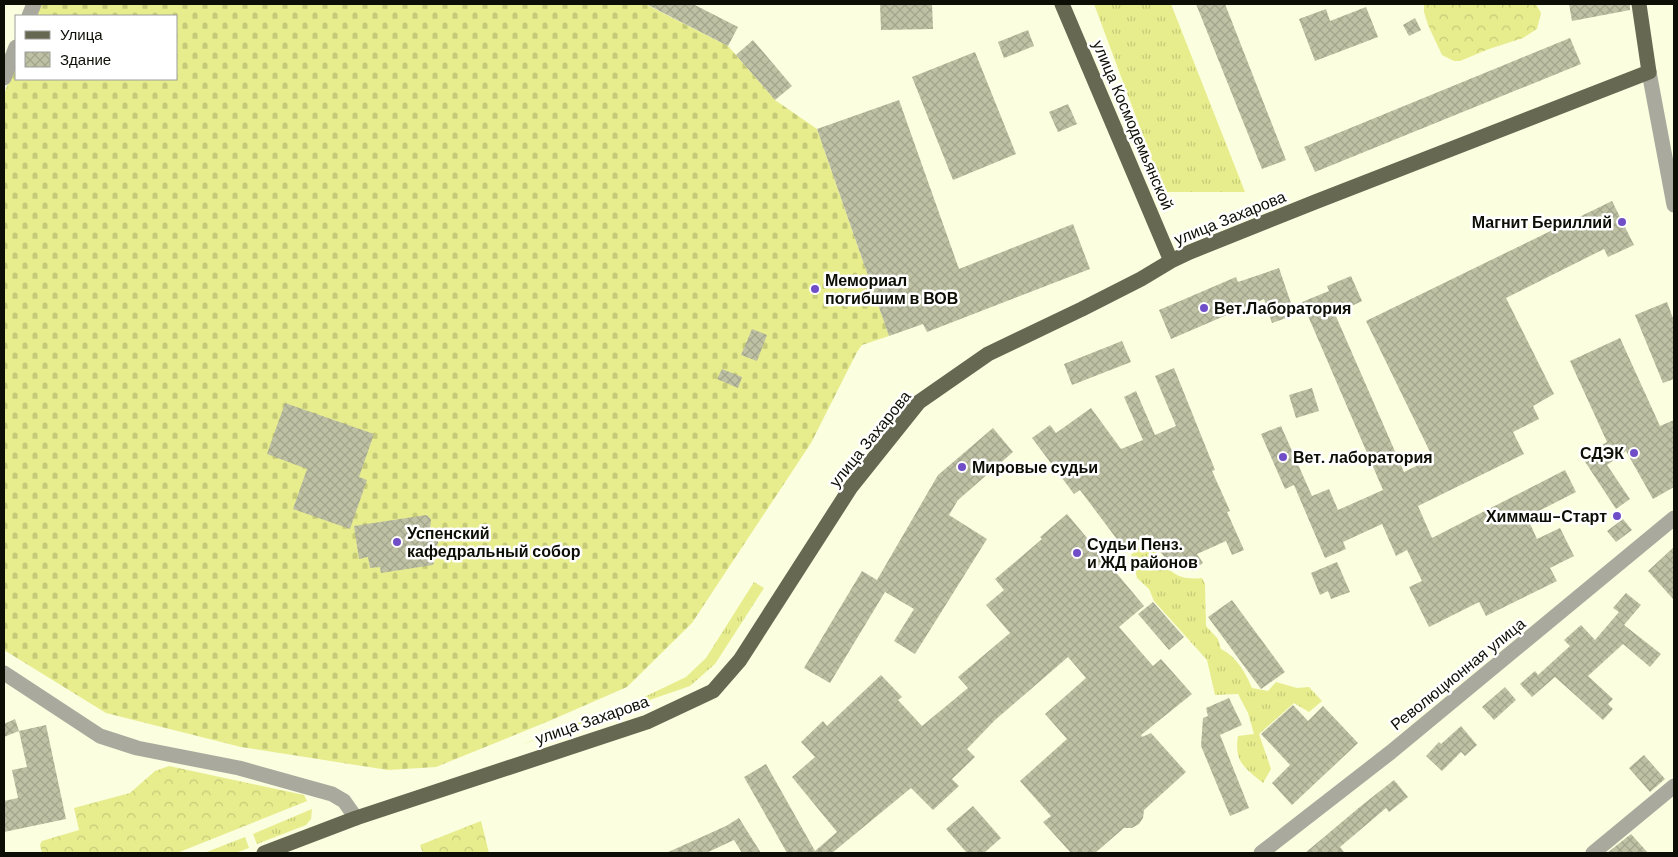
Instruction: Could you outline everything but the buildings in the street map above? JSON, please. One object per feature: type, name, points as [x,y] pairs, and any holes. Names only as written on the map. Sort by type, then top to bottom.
[{"type":"main road","name":"улица Космодемьянской","points":[[1062,4],[1171,261]]},
{"type":"main road","points":[[1639,4],[1649,72]]},
{"type":"main road","name":"улица Захарова","points":[[264,853],[356,818],[647,722],[713,691],[740,660],[851,487],[919,402],[988,354],[1133,283],[1171,261],[1315,202],[1649,72]]},
{"type":"street","points":[[4,78],[15,50]]},
{"type":"street","points":[[1649,72],[1674,205]]},
{"type":"street","name":"Революционная улица","points":[[1261,853],[1391,752],[1674,518]]},
{"type":"street","points":[[4,673],[100,736],[137,748],[239,768],[332,794],[344,801],[356,818]]},
{"type":"street","points":[[1593,853],[1674,786]]},
{"type":"green space","points":[[40,4],[645,4],[728,46],[775,100],[817,129],[889,336],[862,345],[811,443],[692,623],[627,687],[436,767],[388,770],[241,747],[106,713],[4,650],[4,94],[15,66],[15,80],[178,80],[178,15],[35,15]]},
{"type":"green space","points":[[1094,4],[1171,4],[1245,192],[1164,192]]},
{"type":"green space","points":[[1424,4],[1536,4],[1541,13],[1537,29],[1523,38],[1460,61],[1454,61],[1442,55],[1428,25]]},
{"type":"green space","points":[[1148,539],[1164,563],[1175,574],[1182,577],[1202,578],[1205,584],[1206,626],[1218,639],[1221,649],[1232,656],[1240,666],[1252,688],[1268,691],[1276,682],[1297,688],[1309,687],[1322,701],[1309,712],[1294,703],[1259,734],[1271,769],[1263,783],[1246,768],[1239,758],[1238,736],[1254,734],[1248,713],[1238,694],[1215,695],[1207,660],[1154,601],[1149,589],[1137,578],[1131,555]]},
{"type":"green space","points":[[754,582],[764,588],[715,664],[690,686],[520,745],[640,699],[686,677],[706,658]]},
{"type":"green space","points":[[169,766],[304,795],[307,801],[177,853],[42,853],[40,845],[42,841],[79,830],[74,808],[130,793],[155,771]]},
{"type":"green space","points":[[312,809],[311,819],[306,825],[257,844],[253,834]]},
{"type":"green space","points":[[481,821],[489,853],[423,853],[420,845]]},
{"type":"green space","points":[[245,837],[249,848],[235,853],[204,853]]},
{"type":"place","name":"Магнит Бериллий","points":[[1622,222]]},
{"type":"place","name":"Мемориал погибшим в ВОВ","points":[[815,289]]},
{"type":"place","name":"Вет.Лаборатория","points":[[1204,308]]},
{"type":"place","name":"СДЭК","points":[[1634,453]]},
{"type":"place","name":"Вет. лаборатория","points":[[1283,457]]},
{"type":"place","name":"Мировые судьи","points":[[962,467]]},
{"type":"place","name":"Химмаш-Старт","points":[[1617,516]]},
{"type":"place","name":"Успенский кафедральный собор","points":[[397,542]]},
{"type":"place","name":"Судьи Пенз. и ЖД районов","points":[[1077,553]]}]
